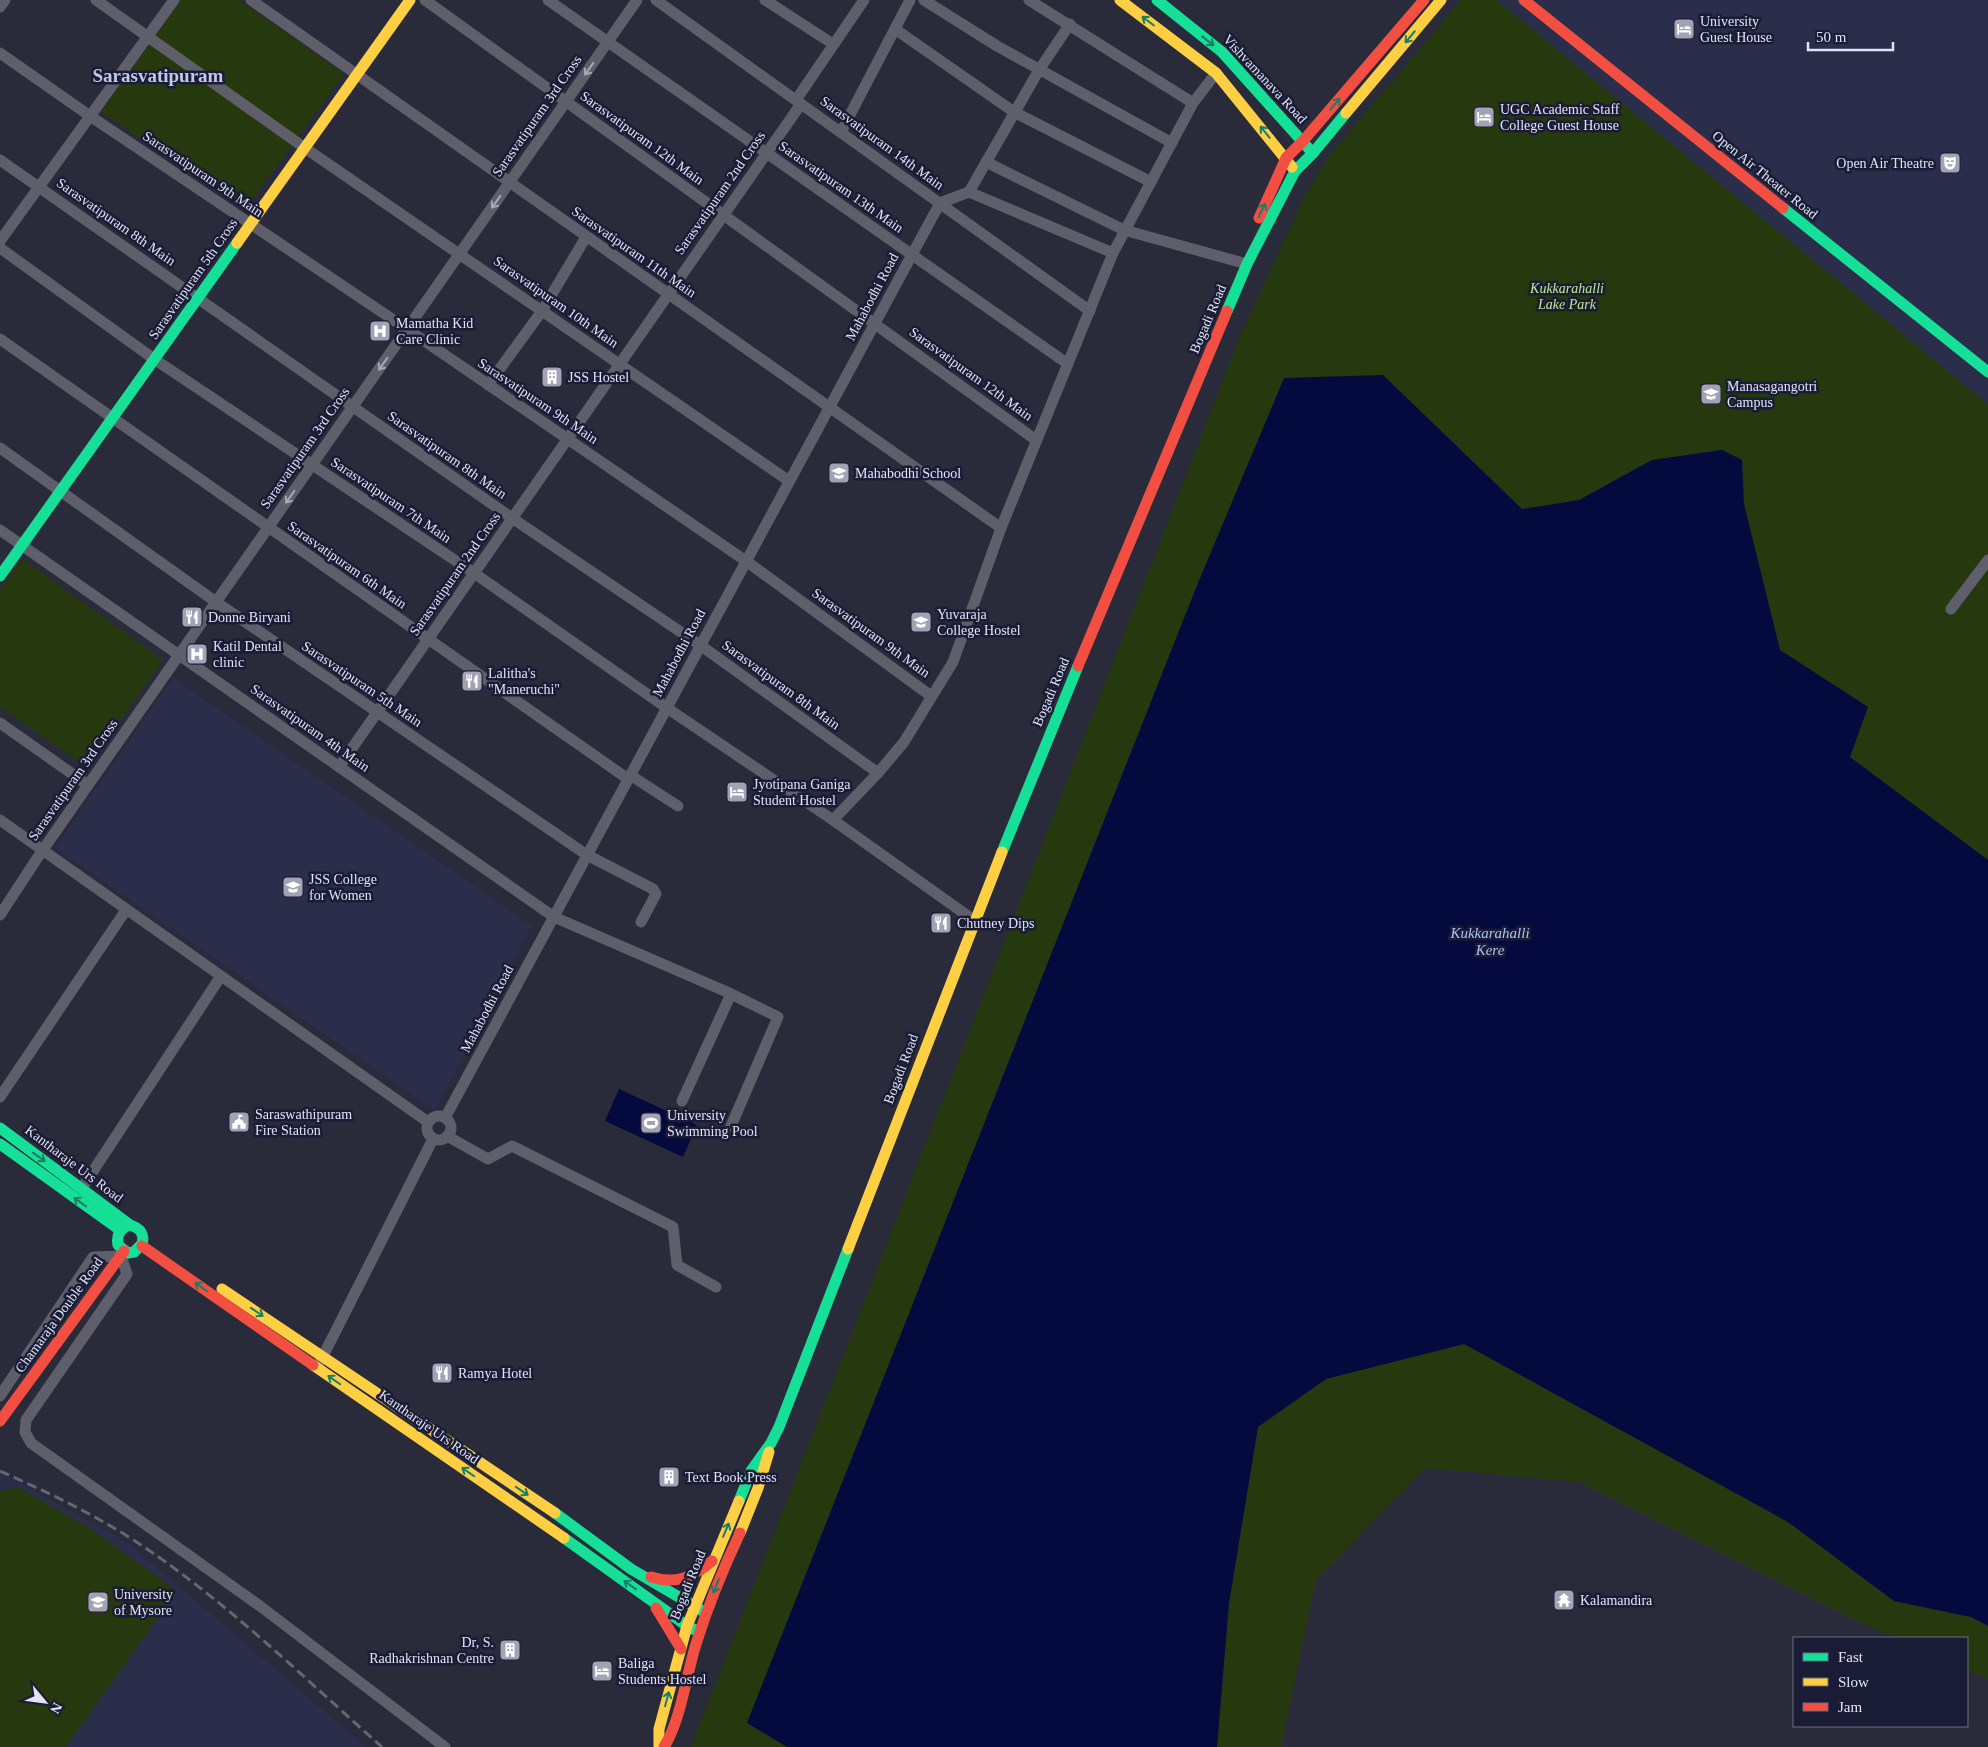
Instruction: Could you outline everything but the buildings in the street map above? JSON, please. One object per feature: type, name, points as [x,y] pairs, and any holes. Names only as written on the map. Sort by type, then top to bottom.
[{"type":"street","points":[[0,6],[5,0]]},
{"type":"street","name":"Sarasvatipuram 10th Main","points":[[96,0],[305,148],[789,481]]},
{"type":"street","points":[[0,240],[174,0]]},
{"type":"street","name":"Sarasvatipuram 11th Main","points":[[251,0],[1001,528]]},
{"type":"street","name":"Sarasvatipuram 5th Cross","points":[[2,570],[22,546],[410,0]]},
{"type":"street","name":"Sarasvatipuram 12th Main","points":[[425,0],[1036,440]]},
{"type":"street","name":"Sarasvatipuram 13th Main","points":[[548,0],[1068,364]]},
{"type":"street","name":"Sarasvatipuram 3rd Cross","points":[[0,915],[42,851],[637,0]]},
{"type":"street","name":"Sarasvatipuram 14th Main","points":[[656,0],[1090,311]]},
{"type":"street","points":[[764,0],[833,44]]},
{"type":"street","points":[[841,132],[910,0]]},
{"type":"street","points":[[924,0],[997,46],[1172,143]]},
{"type":"street","points":[[1029,0],[1194,103]]},
{"type":"street","points":[[1120,0],[1216,73],[1295,171]]},
{"type":"street","name":"Vishvamanava Road","points":[[1157,0],[1222,52],[1313,153]]},
{"type":"street","points":[[986,162],[1124,230],[1243,263],[1286,158],[1303,141],[1424,0]]},
{"type":"street","name":"Bogadi Road","points":[[664,1747],[672,1734],[699,1632],[763,1477],[771,1443],[1031,778],[1230,305],[1243,263],[1295,171],[1313,153],[1441,0]]},
{"type":"street","name":"Open Air Theater Road","points":[[1524,0],[1988,372]]},
{"type":"street","name":"Sarasvatipuram 2nd Cross","points":[[339,767],[766,153],[833,44],[862,1]]},
{"type":"street","points":[[940,203],[969,192],[1039,70],[1070,24]]},
{"type":"street","points":[[895,29],[1014,112],[1151,182]]},
{"type":"street","name":"Sarasvatipuram 9th Main","points":[[0,53],[746,561],[931,696]]},
{"type":"street","points":[[833,820],[878,773],[904,742],[952,662],[1001,528],[1113,254],[1124,230],[1194,103],[1216,73]]},
{"type":"street","name":"Sarasvatipuram 8th Main","points":[[0,160],[512,518],[700,645],[878,773]]},
{"type":"street","points":[[969,192],[1113,254]]},
{"type":"street","name":"Mahabodhi Road","points":[[445,1118],[940,203]]},
{"type":"street","points":[[488,385],[542,311],[586,237]]},
{"type":"street","name":"Sarasvatipuram 7th Main","points":[[0,248],[154,359],[474,573],[667,708],[833,820],[975,921]]},
{"type":"street","name":"Sarasvatipuram 6th Main","points":[[0,339],[427,640],[629,777],[678,806]]},
{"type":"street","name":"Sarasvatipuram 5th Main","points":[[0,448],[216,602],[377,713],[587,855],[655,891],[656,894],[641,922]]},
{"type":"street","name":"Sarasvatipuram 4th Main","points":[[0,530],[554,917],[731,994],[778,1017],[731,1126]]},
{"type":"street","points":[[1951,609],[1988,560]]},
{"type":"street","points":[[0,723],[88,785]]},
{"type":"street","points":[[0,820],[428,1122]]},
{"type":"street","points":[[0,1097],[126,910]]},
{"type":"street","points":[[82,1188],[221,976]]},
{"type":"street","points":[[682,1101],[731,994]]},
{"type":"street","points":[[437,1116],[445,1118],[450,1124],[447,1136],[441,1140],[433,1139],[427,1130],[428,1122],[437,1116]]},
{"type":"street","name":"Kantharaje Urs Road","points":[[0,1128],[82,1188],[125,1227]]},
{"type":"street","points":[[447,1136],[488,1159],[512,1146],[673,1227],[676,1265],[716,1286]]},
{"type":"street","points":[[317,1368],[433,1139]]},
{"type":"street","name":"Kantharaje Urs Road","points":[[0,1144],[125,1227]]},
{"type":"street","points":[[0,1396],[94,1257],[122,1253],[132,1253],[143,1241],[139,1228],[125,1227],[116,1241],[122,1253],[126,1274],[26,1420],[25,1432],[31,1443],[260,1606],[445,1747]]},
{"type":"street","name":"Kantharaje Urs Road","points":[[143,1241],[323,1357],[565,1520],[630,1569],[706,1613]]},
{"type":"street","name":"Kantharaje Urs Road","points":[[143,1241],[317,1368],[687,1626],[699,1632]]},
{"type":"street","name":"Chamaraja Double Road","points":[[0,1421],[122,1253]]},
{"type":"street","name":"Bogadi Road","points":[[659,1747],[659,1729],[694,1607],[751,1471],[771,1443]]},
{"type":"street","points":[[490,1488],[498,1475]]},
{"type":"street","points":[[630,1569],[663,1582],[692,1577],[713,1560]]},
{"type":"street","points":[[649,1599],[665,1621],[681,1649]]},
{"type":"shaded area","name":"Manasagangotri Campus","points":[[1461,0],[1988,0],[1988,730],[1302,202],[1329,156]]},
{"type":"shaded area","name":"JSS College for Women","points":[[173,678],[532,926],[435,1110],[55,848]]},
{"type":"shaded area","name":"University of Mysore","points":[[0,1472],[127,1542],[366,1747],[0,1747]]},
{"type":"green space","points":[[181,0],[239,0],[344,74],[245,209],[101,112]]},
{"type":"green space","name":"Kukkarahalli Lake Park","points":[[1461,0],[1497,0],[1988,404],[1988,860],[1849,757],[1868,707],[1780,650],[1744,504],[1742,460],[1652,460],[1579,500],[1522,509],[1383,375],[1284,378],[1196,588],[747,1723],[787,1747],[691,1747],[1241,334],[1302,202],[1329,156]]},
{"type":"green space","points":[[22,559],[163,660],[87,767],[0,707],[0,590]]},
{"type":"green space","points":[[1464,1344],[1788,1522],[1894,1601],[1971,1617],[1988,1626],[1988,1679],[1968,1670],[1968,1637],[1894,1637],[1855,1620],[1579,1482],[1426,1468],[1316,1580],[1281,1747],[1217,1747],[1229,1603],[1258,1427],[1326,1379]]},
{"type":"green space","points":[[18,1487],[90,1528],[177,1591],[66,1747],[0,1747],[0,1491]]},
{"type":"water","name":"Kukkarahalli Kere","points":[[1383,375],[1522,509],[1579,500],[1652,460],[1722,450],[1742,460],[1744,504],[1780,650],[1868,707],[1850,757],[1988,860],[1988,1626],[1971,1617],[1894,1601],[1788,1522],[1464,1344],[1326,1379],[1258,1427],[1229,1603],[1217,1747],[787,1747],[747,1723],[1196,588],[1284,378]]},
{"type":"water","name":"University Swimming Pool","points":[[619,1089],[697,1125],[683,1157],[605,1121]]},
{"type":"railway","points":[[0,1471],[53,1495],[104,1522],[171,1566],[263,1640],[382,1747]]},
{"type":"traffic: fast","points":[[1157,0],[1222,52],[1310,150]]},
{"type":"traffic: fast","points":[[1227,311],[1247,264],[1295,171],[1313,153],[1346,113]]},
{"type":"traffic: fast","points":[[1783,208],[1988,372]]},
{"type":"traffic: fast","points":[[0,576],[237,243]]},
{"type":"traffic: fast","points":[[1002,852],[1078,666]]},
{"type":"traffic: fast","points":[[0,1128],[130,1225],[137,1228],[143,1237],[142,1244],[134,1252],[128,1253],[118,1245],[118,1238],[121,1230],[130,1225]]},
{"type":"traffic: fast","points":[[0,1144],[120,1230]]},
{"type":"traffic: fast","points":[[739,1501],[751,1471],[771,1443],[779,1427],[848,1249]]},
{"type":"traffic: fast","points":[[555,1513],[631,1569],[706,1613]]},
{"type":"traffic: fast","points":[[564,1538],[687,1626],[699,1632]]},
{"type":"traffic: slow","points":[[237,243],[410,0]]},
{"type":"traffic: slow","points":[[1120,0],[1216,73],[1292,167]]},
{"type":"traffic: slow","points":[[1346,113],[1441,0]]},
{"type":"traffic: slow","points":[[848,1249],[1002,852]]},
{"type":"traffic: slow","points":[[222,1289],[555,1513]]},
{"type":"traffic: slow","points":[[313,1365],[564,1538]]},
{"type":"traffic: slow","points":[[740,1533],[758,1488],[769,1452]]},
{"type":"traffic: slow","points":[[659,1747],[659,1729],[687,1626],[739,1501]]},
{"type":"traffic: jam","points":[[1259,218],[1286,158],[1303,141],[1424,0]]},
{"type":"traffic: jam","points":[[1524,0],[1783,208]]},
{"type":"traffic: jam","points":[[1078,666],[1227,311]]},
{"type":"traffic: jam","points":[[142,1246],[313,1365]]},
{"type":"traffic: jam","points":[[0,1421],[124,1251]]},
{"type":"traffic: jam","points":[[664,1747],[675,1724],[696,1644],[722,1574],[740,1533]]},
{"type":"traffic: jam","points":[[651,1577],[668,1580],[684,1578],[712,1561]]},
{"type":"traffic: jam","points":[[656,1608],[681,1649]]},
{"type":"place","name":"University Guest House","points":[[1684,29]]},
{"type":"place","name":"UGC Academic Staff College Guest House","points":[[1484,117]]},
{"type":"place","name":"Open Air Theatre","points":[[1950,163]]},
{"type":"place","name":"Mamatha Kid Care Clinic","points":[[380,331]]},
{"type":"place","name":"JSS Hostel","points":[[552,377]]},
{"type":"place","name":"Manasagangotri Campus","points":[[1711,394]]},
{"type":"place","name":"Mahabodhi School","points":[[839,473]]},
{"type":"place","name":"Donne Biryani","points":[[192,617]]},
{"type":"place","name":"Yuvaraja College Hostel","points":[[921,622]]},
{"type":"place","name":"Katil Dental clinic","points":[[197,654]]},
{"type":"place","name":"Lalitha's \"Maneruchi\"","points":[[472,681]]},
{"type":"place","name":"Jyotipana Ganiga Student Hostel","points":[[737,792]]},
{"type":"place","name":"JSS College for Women","points":[[293,887]]},
{"type":"place","name":"Chutney Dips","points":[[941,923]]},
{"type":"place","name":"Saraswathipuram Fire Station","points":[[239,1122]]},
{"type":"place","name":"University Swimming Pool","points":[[651,1123]]},
{"type":"place","name":"Ramya Hotel","points":[[442,1373]]},
{"type":"place","name":"Text Book Press","points":[[669,1477]]},
{"type":"place","name":"Kalamandira","points":[[1564,1600]]},
{"type":"place","name":"University of Mysore","points":[[98,1602]]},
{"type":"place","name":"Dr, S. Radhakrishnan Centre","points":[[510,1650]]},
{"type":"place","name":"Baliga Students Hostel","points":[[602,1671]]},
{"type":"district","name":"Sarasvatipuram","points":[[158,75]]}]
